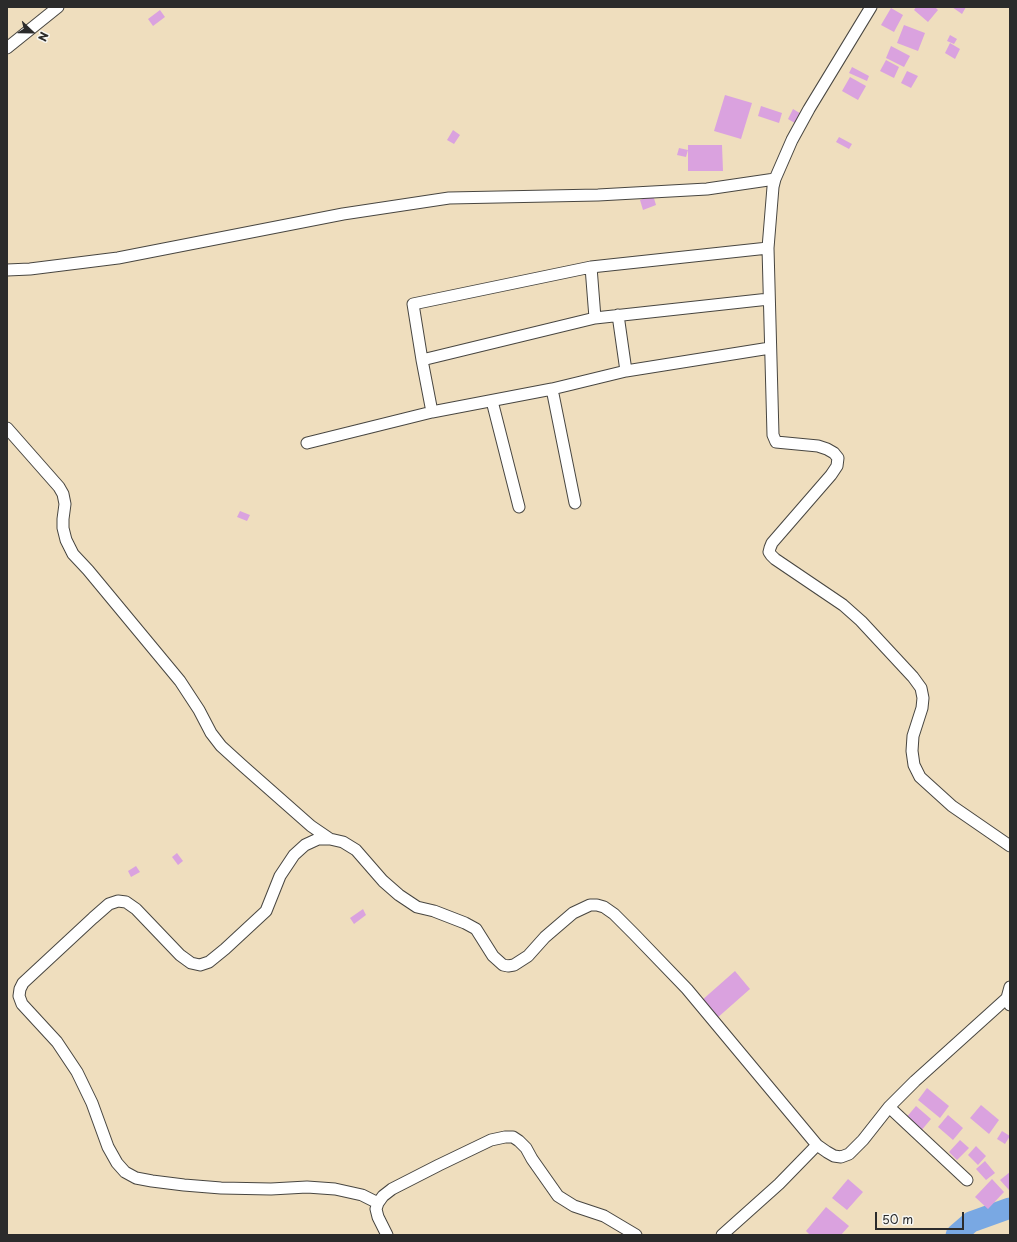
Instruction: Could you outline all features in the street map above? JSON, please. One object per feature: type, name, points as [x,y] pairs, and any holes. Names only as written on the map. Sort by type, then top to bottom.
[{"type":"street","points":[[7,48],[58,7]]},
{"type":"street","points":[[871,7],[809,109],[792,140],[773,187],[768,248],[773,436],[776,442],[818,446],[827,449],[834,453],[838,458],[837,466],[831,475],[772,543],[769,552],[775,559],[843,605],[914,677],[921,688],[923,698],[922,708],[913,736],[912,751],[914,765],[920,776],[952,806],[1010,846]]},
{"type":"street","points":[[7,270],[30,269],[118,258],[343,214],[449,198],[598,195],[707,188],[775,179]]},
{"type":"street","points":[[432,412],[412,304],[591,267],[768,248]]},
{"type":"street","points":[[591,267],[595,318]]},
{"type":"street","points":[[422,360],[595,318],[769,299]]},
{"type":"street","points":[[618,315],[626,371]]},
{"type":"street","points":[[307,442],[432,412],[552,389],[626,371],[770,348]]},
{"type":"street","points":[[552,389],[575,503]]},
{"type":"street","points":[[492,401],[519,507]]},
{"type":"street","points":[[7,428],[59,487],[63,494],[65,504],[63,528],[66,540],[74,554],[180,681],[199,710],[210,733],[242,766],[311,826],[330,838],[343,842],[356,850],[383,881],[399,896],[416,907],[434,911],[465,922],[476,929],[493,956],[503,965],[514,965],[528,956],[545,937],[574,914],[590,905],[604,907],[614,914],[687,989],[817,1144],[826,1152],[834,1156],[841,1157],[849,1154],[863,1140],[889,1107],[940,1057],[1008,1002],[1010,987]]},
{"type":"street","points":[[330,838],[318,839],[305,845],[294,855],[280,876],[266,911],[225,950],[208,962],[200,964],[191,963],[180,955],[136,909],[126,902],[118,901],[110,904],[93,918],[23,983],[19,996],[22,1004],[57,1042],[77,1072],[92,1103],[108,1147],[117,1163],[125,1172],[136,1178],[192,1186],[271,1189],[307,1187],[335,1190],[362,1196],[378,1203]]},
{"type":"street","points":[[889,1107],[967,1180]]},
{"type":"street","points":[[387,1235],[376,1210],[378,1203],[383,1196],[392,1189],[439,1165],[491,1140],[505,1137],[513,1137],[526,1148],[558,1196],[574,1206],[604,1216],[636,1235]]},
{"type":"street","points":[[722,1235],[779,1184],[817,1144]]},
{"type":"building","points":[[916,7],[935,7],[938,10],[928,22],[914,10]]},
{"type":"building","points":[[952,7],[966,7],[962,14]]},
{"type":"building","points":[[891,8],[903,15],[894,32],[881,25]]},
{"type":"building","points":[[160,10],[165,17],[153,26],[148,19]]},
{"type":"building","points":[[904,25],[925,33],[918,51],[897,43]]},
{"type":"building","points":[[950,35],[957,39],[954,44],[947,41]]},
{"type":"building","points":[[950,43],[960,49],[955,59],[945,53]]},
{"type":"building","points":[[891,46],[910,56],[904,67],[886,58]]},
{"type":"building","points":[[886,60],[899,67],[894,78],[880,71]]},
{"type":"building","points":[[852,67],[869,76],[867,81],[849,73]]},
{"type":"building","points":[[907,71],[918,76],[911,88],[901,83]]},
{"type":"building","points":[[850,77],[866,86],[858,100],[842,91]]},
{"type":"building","points":[[725,95],[752,103],[741,139],[714,131]]},
{"type":"building","points":[[761,106],[782,113],[779,123],[758,116]]},
{"type":"building","points":[[793,109],[803,115],[798,125],[788,119]]},
{"type":"building","points":[[453,130],[460,135],[454,144],[447,140]]},
{"type":"building","points":[[839,137],[852,144],[849,149],[836,142]]},
{"type":"building","points":[[688,145],[722,145],[723,171],[688,171]]},
{"type":"building","points":[[679,148],[688,150],[686,157],[677,155]]},
{"type":"building","points":[[653,195],[656,205],[643,210],[640,200]]},
{"type":"building","points":[[240,511],[250,515],[247,521],[237,517]]},
{"type":"building","points":[[177,853],[183,861],[178,865],[172,857]]},
{"type":"building","points":[[136,866],[140,872],[131,877],[128,871]]},
{"type":"building","points":[[363,909],[366,915],[354,924],[350,918]]},
{"type":"building","points":[[735,971],[750,989],[716,1019],[701,1001]]},
{"type":"building","points":[[927,1088],[949,1106],[940,1118],[918,1100]]},
{"type":"building","points":[[981,1105],[999,1120],[989,1134],[970,1118]]},
{"type":"building","points":[[916,1106],[931,1119],[920,1132],[905,1119]]},
{"type":"building","points":[[948,1115],[963,1128],[953,1140],[938,1127]]},
{"type":"building","points":[[1002,1131],[1010,1136],[1005,1144],[997,1139]]},
{"type":"building","points":[[960,1140],[969,1148],[957,1160],[949,1152]]},
{"type":"building","points":[[976,1146],[986,1156],[978,1165],[968,1155]]},
{"type":"building","points":[[985,1161],[995,1173],[986,1180],[976,1169]]},
{"type":"building","points":[[1010,1172],[1010,1189],[1009,1190],[1000,1180]]},
{"type":"building","points":[[848,1179],[863,1192],[847,1210],[832,1198]]},
{"type":"building","points":[[992,1179],[1004,1192],[988,1209],[975,1197]]},
{"type":"building","points":[[826,1207],[849,1226],[841,1235],[810,1235],[806,1231]]},
{"type":"waterway","points":[[956,1235],[971,1222],[1010,1208]]}]
